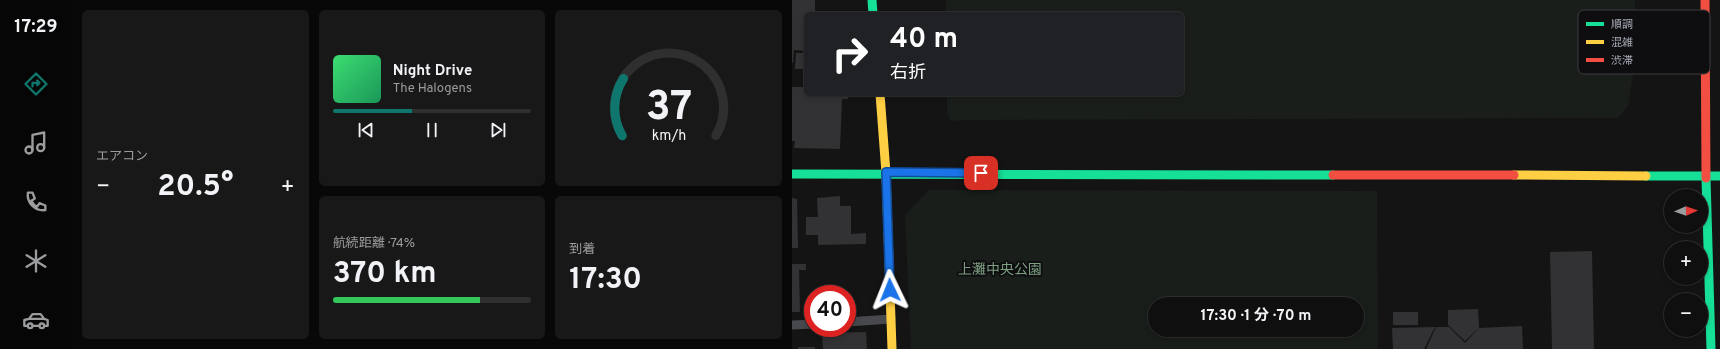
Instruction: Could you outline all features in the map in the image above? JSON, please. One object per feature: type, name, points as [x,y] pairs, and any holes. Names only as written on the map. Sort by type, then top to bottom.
[{"type":"street","points":[[872,0],[873,12]]},
{"type":"street","points":[[1705,0],[1705,10]]},
{"type":"street","points":[[1705,74],[1706,177],[1711,349]]},
{"type":"street","points":[[880,96],[886,172],[892,349]]},
{"type":"street","points":[[792,174],[886,172],[1720,176]]},
{"type":"lane","points":[[856,321],[891,319]]},
{"type":"lane","points":[[792,325],[804,324]]},
{"type":"green space","points":[[946,0],[1635,0],[1635,10],[1578,10],[1578,74],[1633,74],[1628,106],[1618,118],[950,121],[947,109],[947,96],[1184,96],[1184,12],[946,12]]},
{"type":"green space","name":"上灘中央公園","points":[[929,190],[1377,191],[1378,349],[911,349],[905,215]]},
{"type":"building","points":[[792,0],[815,0],[815,12],[804,12],[804,51],[794,50],[792,63]]},
{"type":"building","points":[[796,53],[804,53],[804,69],[795,69]]},
{"type":"building","points":[[792,87],[804,87],[804,96],[848,96],[848,99],[842,99],[840,149],[794,148],[795,141],[792,141]]},
{"type":"building","points":[[840,196],[840,206],[851,206],[851,234],[866,233],[866,244],[818,245],[818,235],[806,235],[806,217],[818,217],[817,198]]},
{"type":"building","points":[[792,198],[797,199],[798,248],[792,248]]},
{"type":"building","points":[[1592,251],[1594,349],[1552,349],[1550,252]]},
{"type":"building","points":[[792,264],[806,264],[806,270],[799,270],[800,312],[792,312]]},
{"type":"building","points":[[1478,309],[1479,328],[1465,341],[1448,325],[1448,310]]},
{"type":"building","points":[[1393,312],[1418,312],[1418,325],[1393,325]]},
{"type":"building","points":[[1522,326],[1523,349],[1426,349],[1436,327],[1449,327],[1465,343],[1479,328]]},
{"type":"building","points":[[1435,327],[1424,349],[1393,349],[1392,328]]},
{"type":"building","points":[[856,332],[866,332],[867,349],[823,349],[822,337],[856,337]]},
{"type":"building","points":[[798,347],[815,347],[815,349],[798,349]]},
{"type":"traffic: fast","points":[[872,0],[873,12]]},
{"type":"traffic: fast","points":[[792,174],[1333,175]]},
{"type":"traffic: fast","points":[[1646,176],[1720,176]]},
{"type":"traffic: fast","points":[[1706,178],[1711,349]]},
{"type":"traffic: slow","points":[[880,96],[886,173],[892,349]]},
{"type":"traffic: slow","points":[[1514,175],[1646,176]]},
{"type":"traffic: jam","points":[[1705,0],[1705,10]]},
{"type":"traffic: jam","points":[[1705,74],[1706,178]]},
{"type":"traffic: jam","points":[[1333,175],[1514,175]]},
{"type":"route","points":[[890,290],[886,172],[981,173]]}]
